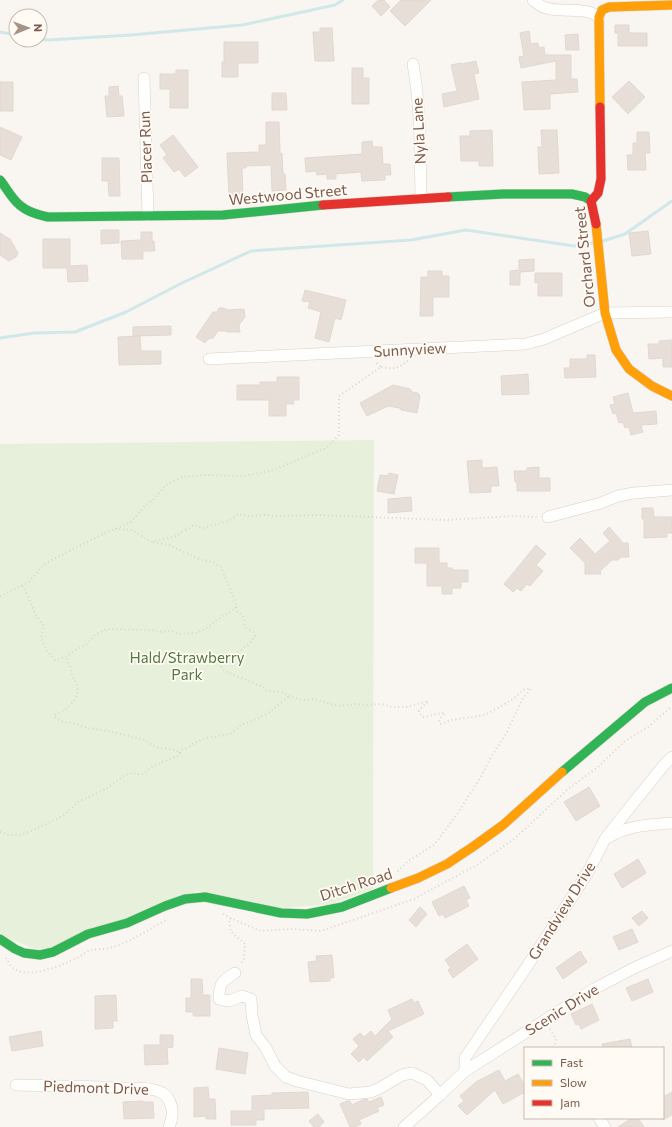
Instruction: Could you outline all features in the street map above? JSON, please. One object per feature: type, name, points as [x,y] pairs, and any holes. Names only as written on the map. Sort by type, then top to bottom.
[{"type":"street","points":[[533,0],[547,8],[590,12],[598,17],[601,11],[609,7],[672,5]]},
{"type":"street","name":"Orchard Street","points":[[598,17],[601,179],[598,193],[591,201],[597,229],[605,313],[616,350],[622,360],[629,368],[652,386],[672,396]]},
{"type":"street","name":"Nyla Lane","points":[[413,64],[419,110],[421,198]]},
{"type":"street","name":"Placer Run","points":[[144,78],[148,215]]},
{"type":"street","name":"Westwood Street","points":[[0,180],[21,206],[33,214],[64,218],[148,215],[223,215],[421,198],[503,194],[572,194],[585,197],[591,201]]},
{"type":"street","points":[[605,313],[672,312]]},
{"type":"street","name":"Sunnyview","points":[[210,359],[526,344],[544,339],[605,313]]},
{"type":"street","points":[[548,517],[601,503],[618,496],[634,493],[672,490]]},
{"type":"street","name":"Ditch Road","points":[[0,939],[23,953],[39,955],[51,953],[64,947],[76,938],[93,931],[128,923],[157,910],[196,896],[238,903],[281,913],[307,914],[342,907],[384,892],[447,864],[474,846],[503,825],[556,777],[645,702],[672,688]]},
{"type":"street","name":"Grandview Drive","points":[[465,1071],[464,1058],[526,968],[587,874],[605,839],[672,757]]},
{"type":"street","points":[[605,839],[626,828],[672,823]]},
{"type":"street","name":"Scenic Drive","points":[[404,1127],[465,1071],[594,989],[672,950]]},
{"type":"street","points":[[235,973],[226,979],[219,987],[219,999],[229,1002],[242,996],[251,999],[252,1015],[256,1035],[266,1048],[275,1066],[286,1077],[349,1094],[360,1094],[371,1092],[402,1075],[412,1073],[427,1080],[440,1095]]},
{"type":"street","name":"Piedmont Drive","points":[[16,1085],[109,1087],[158,1091],[167,1098],[172,1108],[172,1118],[169,1127]]},
{"type":"path","points":[[370,352],[374,361],[381,367],[390,369],[401,367],[424,349]]},
{"type":"path","points":[[0,596],[29,582],[44,564],[105,533],[130,523],[166,485],[182,477],[204,475],[243,476],[271,471],[326,448],[339,435],[339,396],[381,367]]},
{"type":"path","points":[[151,542],[176,536],[194,525],[203,528],[228,521],[239,514],[249,516],[326,515],[446,520],[512,516],[548,517]]},
{"type":"path","points":[[114,529],[132,530],[151,542],[169,545],[199,559],[212,562],[221,567],[237,606],[236,611],[241,614],[244,619],[245,627],[253,632],[255,636],[248,644],[222,663],[221,666],[225,671],[262,686],[267,691],[282,692],[289,696],[303,700],[314,699],[338,706],[354,704],[382,704],[392,707],[406,707],[428,701],[419,711],[420,715],[425,717],[438,713],[445,713],[439,720],[440,724],[443,724],[454,720],[484,715],[515,698],[525,689],[531,689],[523,698],[506,736],[490,757],[482,775],[438,840],[434,845],[408,861],[393,875]]},
{"type":"path","points":[[22,586],[36,616],[44,626],[41,638],[47,651],[55,660],[66,657],[86,644],[95,635],[107,629],[152,630],[159,632],[172,631],[180,634],[198,633],[236,607]]},
{"type":"path","points":[[66,657],[78,690],[74,701],[69,707],[54,717],[63,722],[145,740],[155,747],[175,750],[180,753]]},
{"type":"path","points":[[0,832],[9,835],[19,835],[30,832],[64,815],[78,802],[106,789],[124,775],[141,775],[153,766],[180,755],[181,750],[194,743],[206,738],[230,734],[241,725],[270,712],[289,696]]},
{"type":"path","points":[[217,911],[261,931],[293,929],[321,931],[414,899],[477,865],[514,839],[568,790],[598,767],[625,741],[648,727],[672,706]]},
{"type":"path","points":[[235,973],[244,959],[245,944],[231,932],[229,920],[238,903]]},
{"type":"path","points":[[3,953],[12,968],[31,973],[65,963],[90,950],[108,949],[132,940],[166,920]]},
{"type":"path","points":[[545,1020],[556,1039],[554,1047]]},
{"type":"green space","name":"Hald/Strawberry Park","points":[[374,440],[373,889],[332,904],[283,908],[197,891],[42,952],[6,937],[0,932],[0,444]]},
{"type":"building","points":[[378,0],[384,0],[390,7],[381,16],[372,6]]},
{"type":"building","points":[[401,0],[431,0],[405,26],[390,11]]},
{"type":"building","points":[[615,25],[629,25],[629,33],[647,33],[647,46],[618,46],[618,33],[615,33]]},
{"type":"building","points":[[320,28],[332,28],[334,61],[315,61],[313,32],[320,32]]},
{"type":"building","points":[[529,31],[531,44],[538,43],[539,48],[544,47],[545,55],[571,55],[571,79],[577,79],[578,92],[550,94],[550,109],[524,110],[522,82],[556,80],[556,61],[521,68],[519,57],[524,56],[520,33]]},
{"type":"building","points":[[578,34],[579,50],[566,50],[565,35]]},
{"type":"building","points":[[224,42],[258,42],[258,63],[238,63],[238,77],[222,77]]},
{"type":"building","points":[[476,61],[479,73],[474,74],[479,99],[444,107],[442,94],[457,91],[451,65]]},
{"type":"building","points":[[352,68],[363,68],[363,78],[369,78],[369,104],[352,104]]},
{"type":"building","points":[[176,70],[188,70],[188,108],[170,108],[170,89],[160,89],[160,74],[176,74]]},
{"type":"building","points":[[629,81],[645,97],[628,114],[612,97]]},
{"type":"building","points":[[0,82],[13,82],[13,111],[0,111]]},
{"type":"building","points":[[118,86],[119,96],[122,96],[124,116],[107,117],[105,96],[109,96],[109,87]]},
{"type":"building","points":[[272,93],[286,93],[287,110],[272,110]]},
{"type":"building","points":[[266,122],[279,122],[280,153],[282,153],[283,174],[285,174],[286,190],[272,191],[271,165],[246,166],[246,168],[242,168],[243,195],[229,196],[227,153],[259,152],[259,145],[266,145]]},
{"type":"building","points":[[0,127],[22,137],[11,160],[0,155]]},
{"type":"building","points":[[492,130],[493,166],[479,166],[479,161],[461,161],[460,136],[470,136],[470,131]]},
{"type":"building","points":[[541,130],[557,130],[559,173],[539,174],[538,147],[542,147]]},
{"type":"building","points":[[637,132],[649,132],[650,153],[645,153],[646,170],[628,170],[627,155],[633,155],[633,143],[637,143]]},
{"type":"building","points":[[173,135],[198,167],[185,177],[179,169],[174,172],[163,158],[167,155],[160,145]]},
{"type":"building","points":[[372,141],[373,147],[382,147],[383,164],[390,164],[391,175],[385,175],[385,180],[362,181],[361,172],[336,174],[336,179],[327,179],[327,174],[317,175],[316,171],[306,172],[305,158],[362,154],[362,142]]},
{"type":"building","points":[[102,158],[119,158],[120,196],[109,196],[108,181],[102,181]]},
{"type":"building","points":[[101,230],[119,230],[119,243],[101,244]]},
{"type":"building","points":[[648,231],[651,254],[632,256],[629,233]]},
{"type":"building","points":[[141,232],[152,232],[152,241],[154,241],[155,251],[143,251],[143,259],[122,259],[121,241],[141,240]]},
{"type":"building","points":[[0,233],[10,239],[18,253],[16,257],[9,261],[0,255]]},
{"type":"building","points":[[43,239],[70,239],[70,266],[87,265],[88,281],[68,282],[67,268],[43,268]]},
{"type":"building","points":[[534,259],[534,271],[520,272],[520,285],[510,285],[510,271],[519,270],[519,260]]},
{"type":"building","points":[[428,271],[442,271],[442,276],[449,276],[449,297],[433,297],[433,316],[420,316],[421,277],[428,277]]},
{"type":"building","points":[[535,273],[562,273],[562,296],[538,296],[538,282],[535,283]]},
{"type":"building","points":[[305,290],[346,300],[341,320],[335,318],[329,342],[315,338],[321,312],[308,308],[310,302],[302,301]]},
{"type":"building","points":[[219,308],[224,308],[227,310],[244,309],[245,317],[239,325],[240,332],[218,331],[213,338],[208,339],[205,343],[196,337],[213,312],[217,312]]},
{"type":"building","points":[[171,326],[171,335],[133,336],[133,327]]},
{"type":"building","points":[[140,336],[141,351],[161,351],[161,364],[119,365],[118,337]]},
{"type":"building","points":[[672,340],[672,367],[663,367],[663,358],[649,359],[648,344],[659,344],[659,341]]},
{"type":"building","points":[[587,355],[595,355],[596,377],[565,378],[564,368],[570,368],[570,359],[587,359]]},
{"type":"building","points":[[528,374],[529,394],[502,395],[501,376]]},
{"type":"building","points":[[277,377],[299,377],[299,400],[293,400],[294,404],[286,404],[286,416],[269,416],[269,400],[237,400],[237,385],[260,385],[260,382],[277,382]]},
{"type":"building","points":[[393,385],[410,389],[412,392],[418,393],[420,396],[417,413],[388,406],[367,416],[360,403]]},
{"type":"building","points":[[628,393],[633,413],[656,411],[657,424],[641,425],[643,432],[631,435],[629,427],[625,428],[623,422],[619,423],[616,413],[613,414],[610,405],[615,404],[613,397]]},
{"type":"building","points":[[482,460],[482,468],[497,467],[499,486],[491,486],[491,492],[470,493],[467,461]]},
{"type":"building","points":[[539,467],[539,478],[550,478],[550,491],[517,491],[517,482],[515,482],[514,471],[527,471],[527,468]]},
{"type":"building","points":[[389,473],[398,475],[394,494],[377,491],[380,475],[388,476]]},
{"type":"building","points":[[411,497],[412,511],[388,513],[388,499]]},
{"type":"building","points":[[642,508],[653,508],[654,517],[672,517],[672,533],[667,533],[667,537],[644,538],[644,519],[642,519]]},
{"type":"building","points":[[609,527],[623,543],[628,543],[629,557],[621,557],[618,560],[612,560],[600,571],[601,574],[585,574],[585,563],[570,548],[580,538],[595,554],[610,541],[603,533]]},
{"type":"building","points":[[536,545],[546,554],[536,565],[543,571],[530,586],[527,584],[521,591],[517,588],[513,592],[504,584]]},
{"type":"building","points":[[415,548],[439,548],[439,563],[447,563],[447,568],[452,568],[452,570],[468,570],[468,582],[461,582],[461,588],[452,588],[452,594],[442,594],[442,586],[427,586],[427,563],[415,563]]},
{"type":"building","points":[[589,787],[600,806],[576,821],[564,802]]},
{"type":"building","points":[[638,859],[646,873],[622,888],[614,874]]},
{"type":"building","points":[[464,886],[470,898],[466,900],[469,906],[445,918],[443,914],[439,916],[432,902]]},
{"type":"building","points":[[420,907],[427,914],[416,927],[409,920]]},
{"type":"building","points":[[642,911],[648,918],[639,926],[632,918]]},
{"type":"building","points":[[632,929],[638,942],[619,950],[613,937]]},
{"type":"building","points":[[467,944],[478,959],[453,978],[448,970],[451,968],[445,960]]},
{"type":"building","points":[[580,951],[587,962],[563,979],[556,968]]},
{"type":"building","points":[[332,955],[334,978],[330,978],[330,981],[310,982],[308,962],[317,961],[316,956]]},
{"type":"building","points":[[191,979],[202,979],[203,995],[210,995],[210,1016],[193,1016],[193,1012],[186,1012],[186,998],[191,998]]},
{"type":"building","points":[[648,979],[653,992],[632,1001],[626,988]]},
{"type":"building","points":[[116,995],[117,1021],[113,1021],[113,1028],[95,1029],[95,996]]},
{"type":"building","points":[[412,999],[414,1003],[418,1001],[424,1014],[388,1031],[393,1037],[367,1061],[364,1057],[359,1062],[351,1054],[359,1046],[353,1039],[360,1033],[364,1037],[371,1031],[375,1036],[392,1019],[388,1010]]},
{"type":"building","points":[[592,1004],[599,1020],[581,1029],[579,1024],[576,1025],[571,1014]]},
{"type":"building","points":[[41,1031],[43,1046],[12,1051],[9,1037]]},
{"type":"building","points":[[160,1035],[173,1035],[173,1047],[167,1048],[168,1064],[145,1065],[144,1045],[160,1045]]},
{"type":"building","points":[[630,1039],[632,1047],[603,1047],[602,1044]]},
{"type":"building","points":[[219,1048],[248,1053],[245,1074],[216,1069]]},
{"type":"building","points":[[499,1070],[505,1081],[518,1074],[524,1084],[524,1093],[503,1104],[495,1090],[467,1115],[458,1106],[464,1101],[460,1096],[476,1082]]},
{"type":"building","points":[[208,1087],[209,1099],[215,1099],[216,1119],[206,1119],[206,1116],[194,1117],[194,1088]]},
{"type":"building","points":[[308,1092],[309,1108],[264,1109],[264,1120],[256,1120],[256,1125],[231,1125],[231,1111],[252,1111],[252,1096],[272,1095],[272,1093]]},
{"type":"building","points":[[672,1092],[672,1115],[663,1120],[664,1119],[664,1096]]},
{"type":"building","points":[[381,1097],[384,1105],[377,1108],[379,1111],[359,1120],[361,1124],[355,1127],[350,1127],[340,1104],[350,1101],[352,1105],[362,1100],[367,1099],[369,1102]]},
{"type":"building","points":[[123,1102],[153,1102],[154,1118],[124,1119]]},
{"type":"building","points":[[318,1114],[324,1122],[319,1127],[314,1127],[309,1121]]},
{"type":"building","points":[[630,1119],[639,1119],[644,1127],[618,1127]]},
{"type":"waterway","points":[[48,40],[131,35],[242,25],[335,5],[343,0]]},
{"type":"waterway","points":[[0,32],[8,34]]},
{"type":"waterway","points":[[603,241],[625,234],[672,201]]},
{"type":"waterway","points":[[0,338],[34,333],[75,332],[126,312],[182,283],[251,251],[411,240],[466,230],[574,246],[593,243]]},
{"type":"traffic: fast","points":[[0,180],[20,206],[33,213],[48,217],[223,215],[323,205]]},
{"type":"traffic: fast","points":[[448,197],[503,194],[572,194],[585,197],[591,201]]},
{"type":"traffic: fast","points":[[562,772],[645,702],[672,688]]},
{"type":"traffic: fast","points":[[0,939],[24,953],[40,955],[53,952],[88,934],[127,923],[185,899],[205,897],[281,913],[307,914],[342,907],[391,888]]},
{"type":"traffic: slow","points":[[600,107],[599,17],[602,10],[609,7],[672,5]]},
{"type":"traffic: slow","points":[[596,224],[605,313],[616,350],[629,369],[652,386],[672,396]]},
{"type":"traffic: slow","points":[[391,888],[418,878],[447,864],[474,846],[503,825],[562,772]]},
{"type":"traffic: jam","points":[[596,224],[591,201],[598,193],[601,179],[600,107]]},
{"type":"traffic: jam","points":[[323,205],[448,197]]}]
